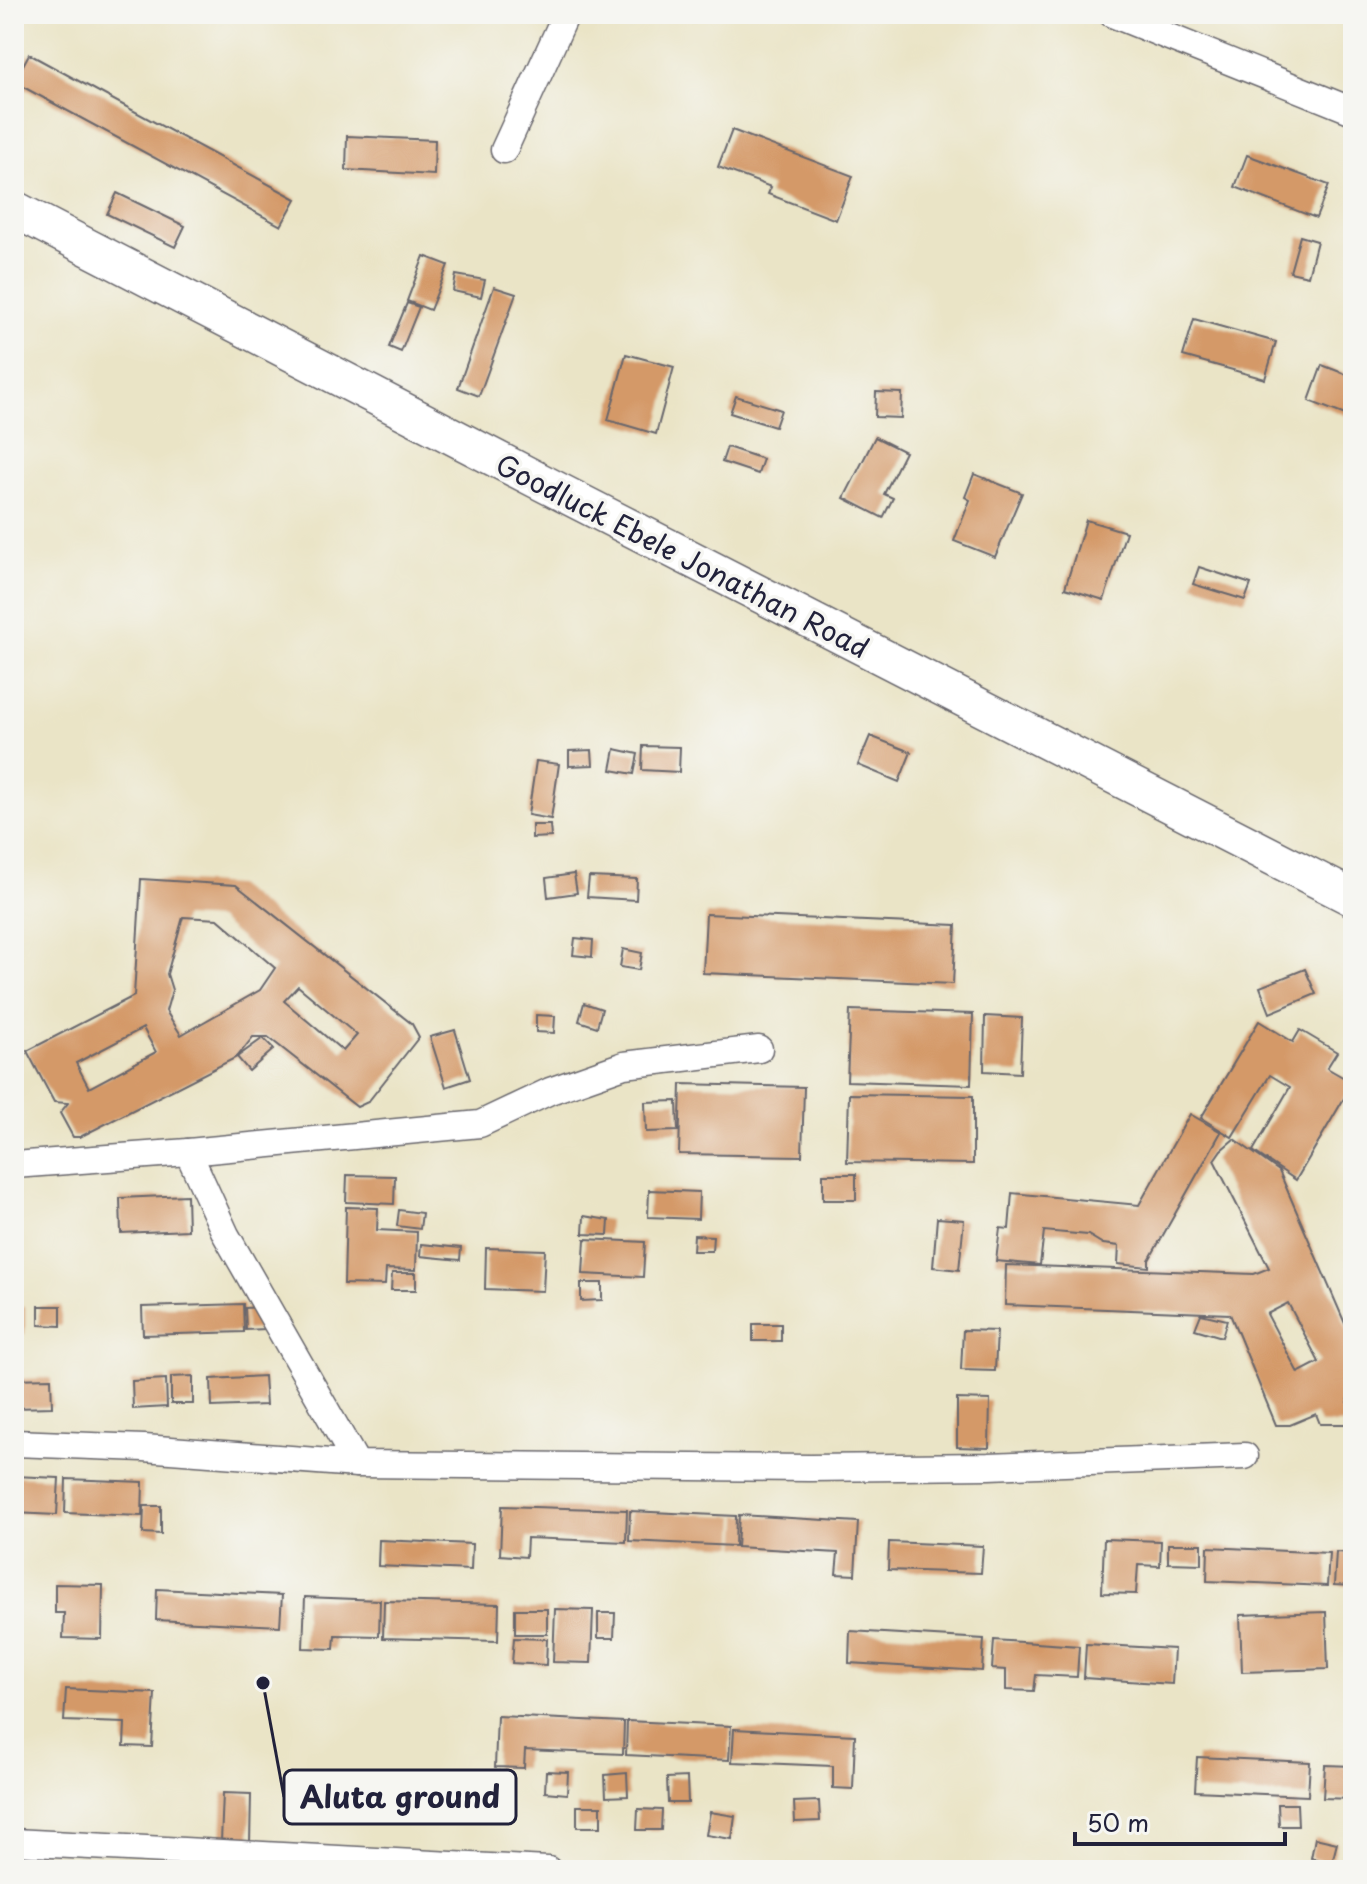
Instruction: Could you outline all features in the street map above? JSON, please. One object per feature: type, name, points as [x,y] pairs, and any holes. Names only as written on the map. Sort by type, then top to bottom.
[{"type":"main road","name":"Goodluck Ebele Jonathan Road","points":[[14,209],[1353,898]]},
{"type":"street","points":[[504,150],[566,14]]},
{"type":"street","points":[[1112,14],[1353,111]]},
{"type":"street","points":[[14,1165],[480,1124],[550,1091],[624,1065],[759,1049]]},
{"type":"street","points":[[188,1152],[226,1235],[357,1464]]},
{"type":"street","points":[[14,1443],[144,1448],[357,1464],[944,1467],[1245,1456]]},
{"type":"street","points":[[14,1842],[548,1870]]},
{"type":"building","points":[[29,54],[296,199],[281,226],[14,82]]},
{"type":"building","points":[[732,130],[853,176],[836,220],[768,194],[771,187],[718,167]]},
{"type":"building","points":[[347,136],[435,140],[434,175],[346,170]]},
{"type":"building","points":[[1247,155],[1329,185],[1316,218],[1235,187]]},
{"type":"building","points":[[117,193],[185,226],[175,247],[107,214]]},
{"type":"building","points":[[1300,236],[1317,241],[1308,276],[1290,272]]},
{"type":"building","points":[[424,256],[448,265],[430,310],[407,301]]},
{"type":"building","points":[[456,275],[485,280],[481,297],[453,291]]},
{"type":"building","points":[[494,287],[516,294],[479,396],[458,388]]},
{"type":"building","points":[[407,303],[419,307],[401,352],[389,347]]},
{"type":"building","points":[[1194,319],[1276,342],[1265,379],[1183,356]]},
{"type":"building","points":[[626,354],[674,367],[656,434],[608,420]]},
{"type":"building","points":[[1322,365],[1353,377],[1353,418],[1309,401]]},
{"type":"building","points":[[876,392],[902,393],[901,418],[875,417]]},
{"type":"building","points":[[736,396],[781,410],[775,427],[730,413]]},
{"type":"building","points":[[875,437],[905,452],[884,494],[893,498],[883,518],[844,498]]},
{"type":"building","points":[[727,447],[763,459],[758,474],[722,462]]},
{"type":"building","points":[[974,474],[1022,493],[995,557],[954,541],[970,500],[965,497]]},
{"type":"building","points":[[1086,520],[1126,532],[1104,600],[1065,588]]},
{"type":"building","points":[[1199,567],[1251,584],[1245,600],[1193,584]]},
{"type":"building","points":[[870,736],[911,752],[899,782],[858,765]]},
{"type":"building","points":[[643,746],[680,747],[679,772],[642,770]]},
{"type":"building","points":[[615,749],[638,754],[634,774],[611,770]]},
{"type":"building","points":[[592,750],[593,765],[569,766],[569,751]]},
{"type":"building","points":[[536,761],[559,764],[551,819],[528,815]]},
{"type":"building","points":[[532,825],[550,825],[551,837],[532,838]]},
{"type":"building","points":[[574,874],[577,893],[548,897],[546,878]]},
{"type":"building","points":[[589,877],[637,879],[636,900],[587,897]]},
{"type":"building","points":[[141,879],[236,885],[412,1024],[419,1037],[368,1102],[357,1107],[268,1037],[253,1037],[237,1057],[80,1137],[73,1137],[60,1113],[68,1103],[54,1102],[27,1051],[134,996]],"holes":[[[183,917],[218,919],[275,968],[260,990],[181,1035],[166,1011],[172,990],[167,974]],[[298,986],[357,1035],[343,1051],[284,1001]],[[143,1028],[156,1052],[89,1088],[76,1063]]]},
{"type":"building","points":[[706,914],[956,925],[953,984],[703,973]]},
{"type":"building","points":[[575,938],[593,940],[592,957],[573,955]]},
{"type":"building","points":[[623,949],[642,953],[639,970],[620,967]]},
{"type":"building","points":[[1305,969],[1316,994],[1270,1013],[1260,987]]},
{"type":"building","points":[[584,1003],[602,1009],[597,1027],[579,1021]]},
{"type":"building","points":[[850,1010],[973,1014],[971,1085],[847,1081]]},
{"type":"building","points":[[536,1015],[555,1016],[554,1033],[536,1032]]},
{"type":"building","points":[[985,1016],[1022,1018],[1020,1073],[984,1071]]},
{"type":"building","points":[[1259,1021],[1293,1042],[1300,1030],[1337,1052],[1327,1068],[1353,1083],[1296,1180],[1253,1151],[1290,1087],[1270,1075],[1232,1137],[1201,1118]]},
{"type":"building","points":[[455,1030],[470,1079],[446,1087],[430,1037]]},
{"type":"building","points":[[263,1038],[274,1049],[249,1071],[237,1057]]},
{"type":"building","points":[[14,1053],[22,1057],[14,1073]]},
{"type":"building","points":[[681,1084],[804,1087],[802,1156],[679,1154]]},
{"type":"building","points":[[849,1094],[973,1096],[973,1164],[847,1162]]},
{"type":"building","points":[[677,1101],[678,1131],[646,1132],[645,1102]]},
{"type":"building","points":[[1190,1114],[1221,1132],[1149,1260],[1149,1267],[1118,1264],[1119,1246],[1103,1244],[1088,1235],[1044,1231],[1040,1265],[996,1261],[1000,1228],[1009,1229],[1012,1193],[1139,1205]]},
{"type":"building","points":[[1234,1139],[1279,1171],[1353,1342],[1353,1398],[1348,1400],[1348,1424],[1320,1424],[1316,1414],[1290,1425],[1276,1425],[1230,1314],[1005,1305],[1006,1265],[1254,1274],[1269,1268],[1214,1160]],"holes":[[[1288,1303],[1319,1362],[1298,1373],[1267,1314]]]},
{"type":"building","points":[[823,1174],[856,1174],[856,1200],[823,1200]]},
{"type":"building","points":[[347,1175],[395,1176],[394,1204],[346,1202]]},
{"type":"building","points":[[649,1190],[699,1192],[698,1219],[648,1217]]},
{"type":"building","points":[[187,1195],[188,1230],[121,1233],[120,1198]]},
{"type":"building","points":[[346,1207],[378,1208],[377,1230],[417,1232],[416,1270],[386,1269],[385,1285],[344,1284]]},
{"type":"building","points":[[399,1210],[422,1213],[420,1229],[397,1226]]},
{"type":"building","points":[[584,1216],[609,1220],[608,1235],[583,1234]]},
{"type":"building","points":[[937,1218],[964,1220],[959,1270],[933,1267]]},
{"type":"building","points":[[694,1235],[713,1236],[712,1251],[693,1251]]},
{"type":"building","points":[[585,1239],[645,1242],[643,1277],[583,1274]]},
{"type":"building","points":[[421,1244],[461,1248],[460,1260],[420,1256]]},
{"type":"building","points":[[486,1248],[545,1250],[543,1291],[485,1289]]},
{"type":"building","points":[[392,1273],[416,1273],[416,1290],[391,1290]]},
{"type":"building","points":[[581,1283],[602,1283],[602,1300],[581,1301]]},
{"type":"building","points":[[243,1304],[244,1332],[143,1335],[142,1307]]},
{"type":"building","points":[[39,1306],[61,1306],[61,1326],[39,1325]]},
{"type":"building","points":[[14,1307],[25,1307],[25,1334],[14,1334]]},
{"type":"building","points":[[264,1307],[265,1329],[246,1330],[245,1308]]},
{"type":"building","points":[[1201,1314],[1227,1320],[1222,1337],[1195,1329]]},
{"type":"building","points":[[753,1324],[781,1324],[781,1341],[753,1341]]},
{"type":"building","points":[[963,1330],[997,1331],[995,1371],[961,1370]]},
{"type":"building","points":[[193,1376],[193,1404],[171,1404],[171,1377]]},
{"type":"building","points":[[264,1376],[266,1405],[212,1407],[211,1379]]},
{"type":"building","points":[[51,1378],[52,1407],[14,1408],[14,1379]]},
{"type":"building","points":[[166,1379],[167,1407],[133,1409],[132,1381]]},
{"type":"building","points":[[957,1399],[990,1400],[989,1448],[957,1447]]},
{"type":"building","points":[[14,1476],[59,1478],[57,1515],[14,1513]]},
{"type":"building","points":[[66,1479],[143,1482],[142,1516],[65,1513]]},
{"type":"building","points":[[144,1506],[161,1506],[161,1534],[143,1533]]},
{"type":"building","points":[[502,1506],[627,1510],[626,1542],[527,1538],[526,1557],[500,1555]]},
{"type":"building","points":[[630,1511],[736,1516],[735,1546],[629,1541]]},
{"type":"building","points":[[739,1515],[858,1522],[855,1575],[836,1574],[838,1553],[737,1547]]},
{"type":"building","points":[[1104,1539],[1161,1541],[1160,1566],[1138,1565],[1136,1594],[1102,1593]]},
{"type":"building","points":[[379,1540],[472,1544],[471,1570],[378,1566]]},
{"type":"building","points":[[889,1542],[983,1546],[981,1573],[888,1570]]},
{"type":"building","points":[[1168,1544],[1202,1544],[1202,1564],[1168,1563]]},
{"type":"building","points":[[1208,1547],[1329,1553],[1327,1586],[1207,1581]]},
{"type":"building","points":[[1336,1552],[1353,1553],[1353,1586],[1334,1585]]},
{"type":"building","points":[[55,1584],[103,1585],[102,1639],[63,1638],[64,1613],[55,1613]]},
{"type":"building","points":[[157,1589],[282,1595],[280,1626],[156,1620]]},
{"type":"building","points":[[305,1597],[380,1600],[379,1636],[335,1635],[334,1649],[303,1648]]},
{"type":"building","points":[[384,1601],[499,1604],[498,1641],[383,1638]]},
{"type":"building","points":[[515,1609],[547,1609],[547,1634],[515,1634]]},
{"type":"building","points":[[555,1609],[593,1610],[591,1663],[553,1662]]},
{"type":"building","points":[[1326,1612],[1328,1669],[1242,1672],[1240,1615]]},
{"type":"building","points":[[598,1613],[615,1613],[614,1638],[598,1638]]},
{"type":"building","points":[[850,1631],[984,1639],[982,1671],[849,1663]]},
{"type":"building","points":[[514,1638],[547,1639],[546,1665],[512,1663]]},
{"type":"building","points":[[994,1640],[1079,1646],[1077,1677],[1036,1675],[1034,1691],[1006,1690],[1006,1670],[992,1669]]},
{"type":"building","points":[[1086,1644],[1174,1649],[1172,1684],[1084,1678]]},
{"type":"building","points":[[66,1689],[155,1693],[152,1747],[124,1746],[125,1723],[64,1721]]},
{"type":"building","points":[[497,1716],[624,1722],[623,1754],[525,1750],[524,1768],[495,1767]]},
{"type":"building","points":[[627,1721],[731,1726],[729,1760],[626,1755]]},
{"type":"building","points":[[734,1729],[855,1735],[853,1789],[833,1788],[833,1766],[732,1762]]},
{"type":"building","points":[[1197,1757],[1310,1762],[1308,1796],[1195,1791]]},
{"type":"building","points":[[1325,1765],[1353,1766],[1353,1799],[1323,1798]]},
{"type":"building","points":[[546,1771],[568,1772],[567,1794],[545,1792]]},
{"type":"building","points":[[627,1773],[628,1796],[606,1797],[605,1775]]},
{"type":"building","points":[[687,1777],[688,1803],[668,1803],[667,1778]]},
{"type":"building","points":[[223,1793],[251,1794],[250,1844],[221,1842]]},
{"type":"building","points":[[819,1801],[820,1821],[795,1822],[794,1802]]},
{"type":"building","points":[[1278,1804],[1297,1804],[1298,1826],[1279,1826]]},
{"type":"building","points":[[577,1806],[601,1806],[601,1827],[577,1827]]},
{"type":"building","points":[[638,1809],[662,1810],[661,1830],[637,1830]]},
{"type":"building","points":[[710,1812],[735,1816],[732,1839],[706,1835]]},
{"type":"building","points":[[1315,1838],[1337,1843],[1332,1863],[1311,1858]]},
{"type":"place","name":"Aluta ground","points":[[263,1683]]}]
